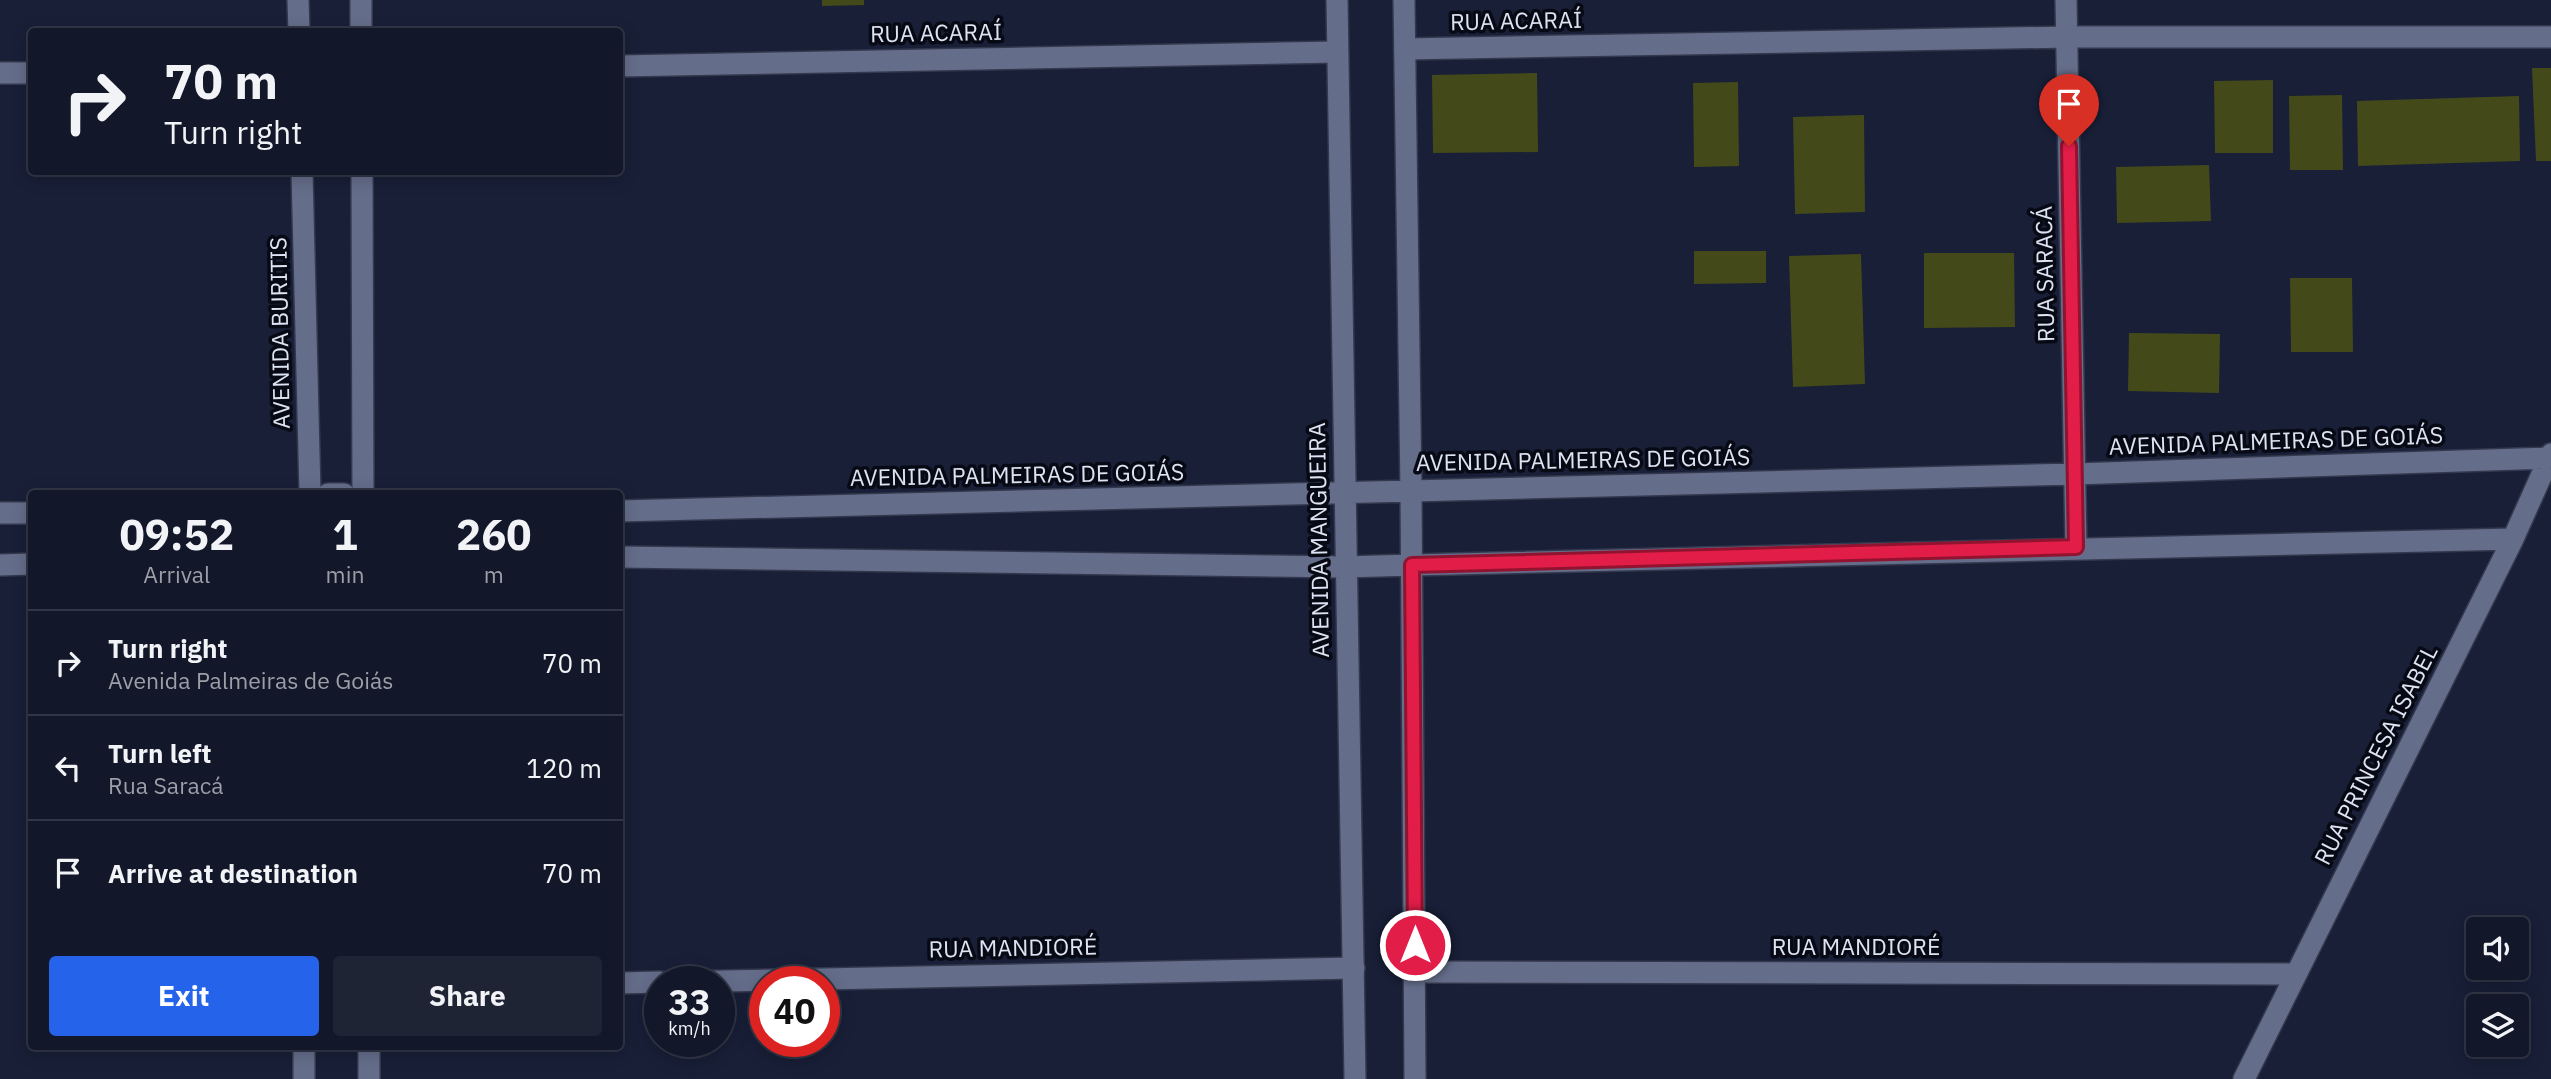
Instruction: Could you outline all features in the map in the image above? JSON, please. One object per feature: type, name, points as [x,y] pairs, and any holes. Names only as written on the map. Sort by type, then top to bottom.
[{"type":"street","points":[[298,0],[299,28]]},
{"type":"street","points":[[361,0],[361,28]]},
{"type":"street","name":"AVENIDA MANGUEIRA","points":[[1337,0],[1355,1079]]},
{"type":"street","points":[[1404,0],[1412,565],[1415,1079]]},
{"type":"street","name":"RUA SARACÁ","points":[[2066,0],[2076,547]]},
{"type":"street","name":"RUA ACARAÍ","points":[[1405,49],[2067,37],[2551,37]]},
{"type":"street","name":"RUA ACARAÍ","points":[[623,66],[1338,52]]},
{"type":"street","points":[[0,73],[28,73]]},
{"type":"street","name":"AVENIDA BURITIS","points":[[302,175],[310,490]]},
{"type":"street","points":[[362,175],[363,490]]},
{"type":"street","name":"AVENIDA PALMEIRAS DE GOIÁS","points":[[623,511],[2075,474],[2550,456]]},
{"type":"street","name":"RUA PRINCESA ISABEL","points":[[2245,1079],[2514,539],[2550,456]]},
{"type":"street","points":[[0,513],[28,513]]},
{"type":"street","points":[[623,557],[1345,567],[2076,547],[2514,539]]},
{"type":"street","points":[[0,565],[28,564]]},
{"type":"street","name":"RUA MANDIORÉ","points":[[735,981],[1354,968]]},
{"type":"street","name":"RUA MANDIORÉ","points":[[1415,972],[2296,974]]},
{"type":"street","points":[[623,983],[644,982]]},
{"type":"street","points":[[304,1050],[304,1079]]},
{"type":"street","points":[[369,1050],[369,1079]]},
{"type":"building","points":[[822,0],[864,0],[864,5],[822,6]]},
{"type":"building","points":[[2532,68],[2551,68],[2551,161],[2536,161]]},
{"type":"building","points":[[1537,73],[1538,152],[1433,153],[1432,75]]},
{"type":"building","points":[[2273,80],[2273,153],[2215,153],[2214,81]]},
{"type":"building","points":[[1738,82],[1739,166],[1694,167],[1693,83]]},
{"type":"building","points":[[2342,95],[2343,170],[2290,170],[2289,96]]},
{"type":"building","points":[[2519,96],[2520,161],[2358,166],[2357,101]]},
{"type":"building","points":[[1864,115],[1865,212],[1795,214],[1793,117]]},
{"type":"building","points":[[2209,165],[2211,221],[2117,223],[2116,167]]},
{"type":"building","points":[[1694,251],[1766,251],[1766,283],[1694,284]]},
{"type":"building","points":[[1924,253],[2014,253],[2015,327],[1924,328]]},
{"type":"building","points":[[1861,254],[1865,384],[1793,387],[1789,256]]},
{"type":"building","points":[[2290,278],[2352,278],[2353,352],[2291,352]]},
{"type":"building","points":[[2129,333],[2220,334],[2219,393],[2128,391]]},
{"type":"route","points":[[1415,945],[1412,565],[2076,547],[2069,146]]}]
